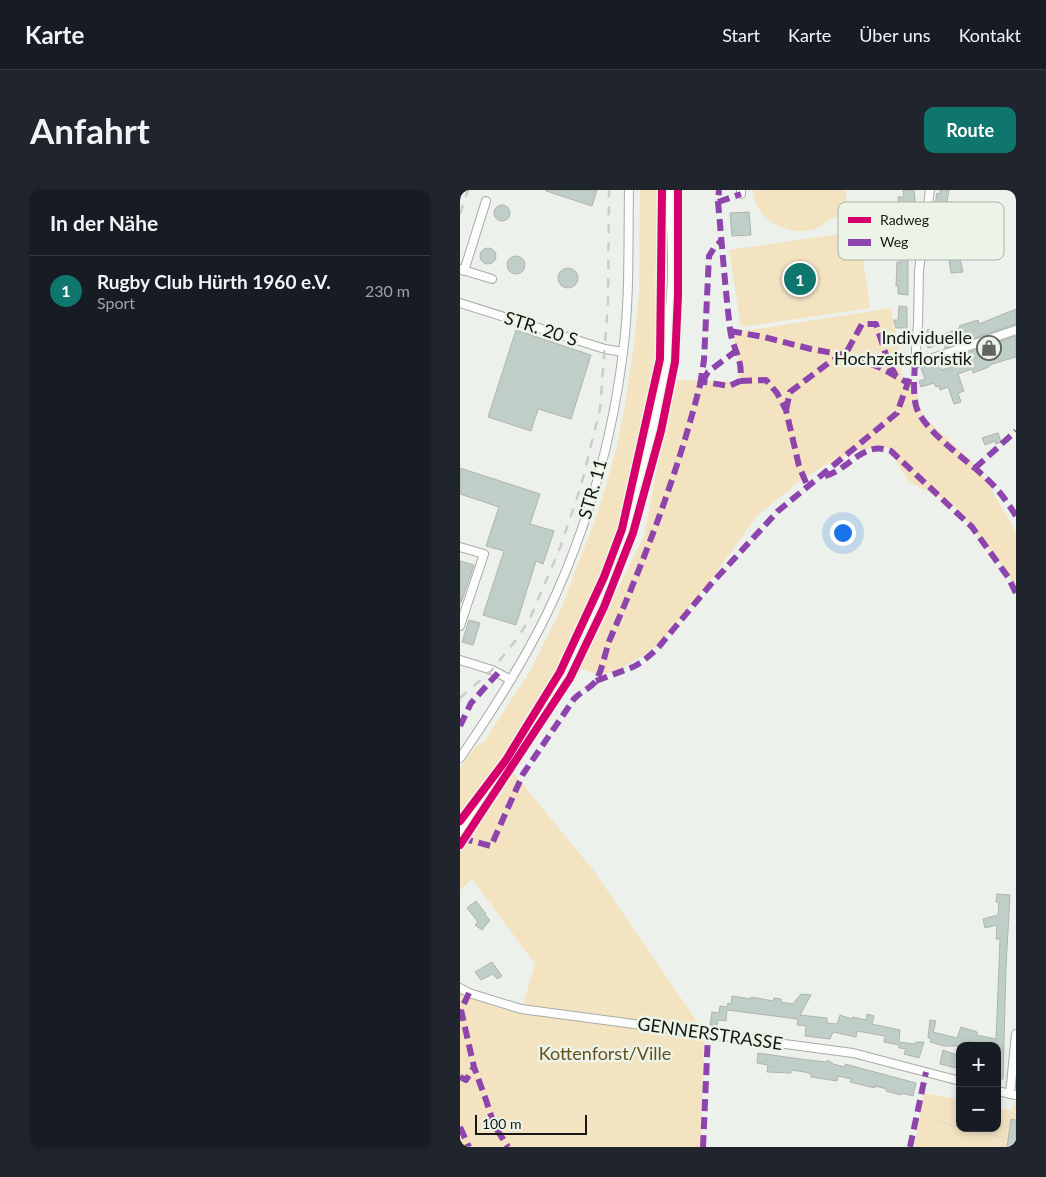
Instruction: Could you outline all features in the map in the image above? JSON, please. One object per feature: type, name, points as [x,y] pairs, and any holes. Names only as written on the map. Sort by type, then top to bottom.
[{"type":"main road","points":[[460,832],[509,762],[562,680],[595,612],[626,533],[651,441],[666,358],[673,278],[671,190]]},
{"type":"street","name":"STR. 11","points":[[460,758],[511,680],[557,592],[587,514],[605,449],[623,352],[628,294],[629,190]]},
{"type":"street","points":[[486,201],[462,270],[492,279]]},
{"type":"street","points":[[920,260],[915,364],[1016,330]]},
{"type":"street","name":"STR. 20 S","points":[[460,303],[605,349],[623,352]]},
{"type":"street","points":[[460,547],[484,554],[460,626]]},
{"type":"street","points":[[460,660],[492,670],[511,680]]},
{"type":"street","name":"GENNERSTRASSE","points":[[460,988],[469,994],[520,1009],[853,1053],[956,1080]]},
{"type":"street","points":[[1013,1094],[1016,1034]]},
{"type":"path","points":[[1002,1147],[1009,1114],[1016,1115]]},
{"type":"path","points":[[935,1120],[956,1125]]},
{"type":"path","points":[[981,1132],[1016,1141]]},
{"type":"green space","points":[[640,190],[664,190],[661,348],[646,433],[614,546],[570,650],[504,761],[460,820],[460,768],[476,746],[484,742],[530,671],[560,611],[598,512],[616,450],[634,344],[639,293]]},
{"type":"green space","points":[[753,190],[846,190],[846,202],[838,202],[838,217],[832,218],[812,230],[802,231],[782,228],[765,217],[755,200]]},
{"type":"green space","points":[[838,234],[838,260],[863,260],[870,308],[741,327],[729,250]]},
{"type":"green space","points":[[891,308],[902,380],[917,382],[919,403],[924,417],[978,467],[1016,532],[1016,588],[1006,571],[952,503],[909,482],[896,461],[893,451],[886,447],[859,450],[825,465],[797,483],[756,517],[719,569],[662,641],[644,655],[622,668],[601,676],[579,668],[644,536],[664,431],[677,380],[739,382],[737,350],[731,333]]},
{"type":"green space","name":"Kottenforst/Ville","points":[[512,771],[594,871],[704,1032],[701,1147],[464,1147],[460,1139],[460,992],[480,1002],[520,1014],[535,964],[472,879],[460,890],[460,847]]},
{"type":"green space","points":[[924,1093],[956,1099],[956,1132],[1001,1132],[1001,1109],[1012,1111],[1014,1101],[1016,1102],[1016,1147],[914,1147]]},
{"type":"building","points":[[546,190],[597,190],[592,206]]},
{"type":"building","points":[[903,190],[914,190],[915,202],[899,202],[898,197],[904,197]]},
{"type":"building","points":[[940,190],[949,190],[947,202],[936,202],[937,193],[940,194]]},
{"type":"building","points":[[502,205],[510,213],[502,221],[494,213]]},
{"type":"building","points":[[749,212],[751,235],[732,236],[730,213]]},
{"type":"building","points":[[488,248],[496,256],[488,264],[480,256]]},
{"type":"building","points":[[512,256],[520,256],[525,261],[523,272],[512,274],[507,269],[507,261]]},
{"type":"building","points":[[901,260],[908,260],[908,295],[898,294],[898,286],[896,286],[897,262],[901,262]]},
{"type":"building","points":[[949,260],[960,260],[963,272],[951,273]]},
{"type":"building","points":[[568,268],[575,271],[578,278],[575,285],[568,288],[561,285],[558,278],[561,271]]},
{"type":"building","points":[[899,306],[907,307],[907,328],[896,328],[894,320],[898,320]]},
{"type":"building","points":[[1016,309],[1016,324],[945,348],[944,343],[928,348],[925,339],[927,338],[927,330],[934,329],[937,337],[960,328],[959,326],[978,320],[979,324]]},
{"type":"building","points":[[516,330],[591,355],[571,419],[538,409],[531,431],[488,417]]},
{"type":"building","points":[[1016,336],[1016,357],[992,364],[973,373],[972,369],[958,374],[964,391],[958,393],[961,402],[954,404],[948,387],[940,390],[939,386],[936,387],[934,383],[921,387],[919,381],[925,379],[921,368],[940,362],[942,370],[953,366],[951,358]]},
{"type":"building","points":[[998,433],[1001,442],[996,444],[995,441],[985,445],[982,438]]},
{"type":"building","points":[[460,468],[540,494],[530,524],[554,531],[543,564],[536,561],[516,625],[483,615],[504,551],[486,546],[499,507],[460,494]]},
{"type":"building","points":[[460,561],[474,565],[461,603],[460,603]]},
{"type":"building","points":[[469,620],[480,623],[473,645],[462,642]]},
{"type":"building","points":[[997,894],[1010,895],[1003,1079],[1001,1079],[1001,1042],[969,1041],[956,1042],[956,1046],[944,1046],[930,1042],[931,1038],[928,1038],[930,1020],[936,1021],[933,1032],[957,1038],[961,1027],[977,1032],[977,1035],[996,1039],[1000,939],[996,939],[997,925],[985,928],[983,919],[998,915],[999,902],[996,902]]},
{"type":"building","points":[[476,901],[490,920],[482,930],[475,925],[478,922],[467,908]]},
{"type":"building","points":[[492,962],[502,976],[497,979],[493,974],[481,980],[475,972]]},
{"type":"building","points":[[801,994],[811,995],[800,1015],[827,1018],[827,1023],[837,1024],[840,1015],[852,1019],[853,1017],[866,1020],[867,1014],[874,1016],[872,1024],[900,1030],[899,1042],[915,1044],[916,1042],[924,1042],[919,1058],[904,1054],[906,1049],[899,1048],[899,1045],[884,1042],[885,1036],[857,1031],[856,1037],[833,1032],[830,1039],[805,1036],[806,1026],[797,1025],[798,1019],[727,1010],[726,1021],[718,1020],[717,1026],[710,1025],[712,1012],[719,1013],[720,1006],[727,1007],[728,1003],[731,1004],[732,996],[773,1001],[774,998],[781,999],[781,1002],[793,1004]]},
{"type":"building","points":[[943,1050],[956,1055],[956,1068],[940,1064]]},
{"type":"building","points":[[758,1053],[826,1062],[828,1060],[833,1064],[845,1067],[845,1064],[916,1083],[913,1096],[902,1093],[901,1095],[886,1091],[887,1089],[850,1082],[851,1079],[838,1076],[837,1081],[811,1077],[811,1074],[791,1070],[791,1073],[767,1072],[768,1065],[757,1063]]},
{"type":"building","points":[[1011,1119],[1016,1120],[1016,1147],[1007,1147]]},
{"type":"railway","points":[[460,214],[468,190]]},
{"type":"railway","points":[[460,698],[492,670],[519,636],[531,616],[560,548],[581,486],[600,409],[608,303],[609,190]]},
{"type":"marked path","points":[[461,838],[491,846],[523,774],[574,699],[593,685],[597,679],[610,639],[660,514],[682,450],[700,385],[702,382],[705,382],[729,386],[740,381],[739,360],[731,336],[728,313],[718,202],[719,190]]},
{"type":"marked path","points":[[718,202],[741,194]]},
{"type":"marked path","points":[[700,385],[704,360],[709,256],[722,240]]},
{"type":"marked path","points":[[786,410],[790,392],[831,361],[845,355],[862,324],[876,324],[888,361],[896,376]]},
{"type":"marked path","points":[[730,331],[850,356],[881,368],[908,383]]},
{"type":"marked path","points":[[702,382],[708,372],[737,350]]},
{"type":"marked path","points":[[915,364],[914,396],[920,415],[937,435],[992,484],[1016,516]]},
{"type":"marked path","points":[[596,681],[633,667],[657,649],[711,584],[778,511],[897,413],[910,377],[914,376]]},
{"type":"marked path","points":[[740,381],[766,380],[777,393],[786,410],[799,466],[807,485]]},
{"type":"marked path","points":[[975,468],[1016,431]]},
{"type":"marked path","points":[[825,476],[842,468],[864,452],[872,449],[891,451],[972,527],[1008,577],[1016,593]]},
{"type":"marked path","points":[[460,726],[471,703],[498,673]]},
{"type":"marked path","points":[[469,993],[461,1010],[474,1067],[494,1125],[508,1147]]},
{"type":"marked path","points":[[703,1147],[708,1034]]},
{"type":"marked path","points":[[460,1077],[466,1080],[474,1067]]},
{"type":"marked path","points":[[910,1147],[926,1072]]},
{"type":"marked path","points":[[460,1127],[469,1147]]},
{"type":"cycle path","points":[[460,821],[506,760],[560,672],[604,577],[622,529],[660,359],[662,190]]},
{"type":"cycle path","points":[[460,845],[570,678],[604,607],[633,533],[661,431],[675,362],[678,295],[678,190]]},
{"type":"place","name":"Rugby Club Hürth 1960 e.V.","points":[[800,279]]},
{"type":"place","name":"Individuelle Hochzeitsfloristik","points":[[989,348]]}]
